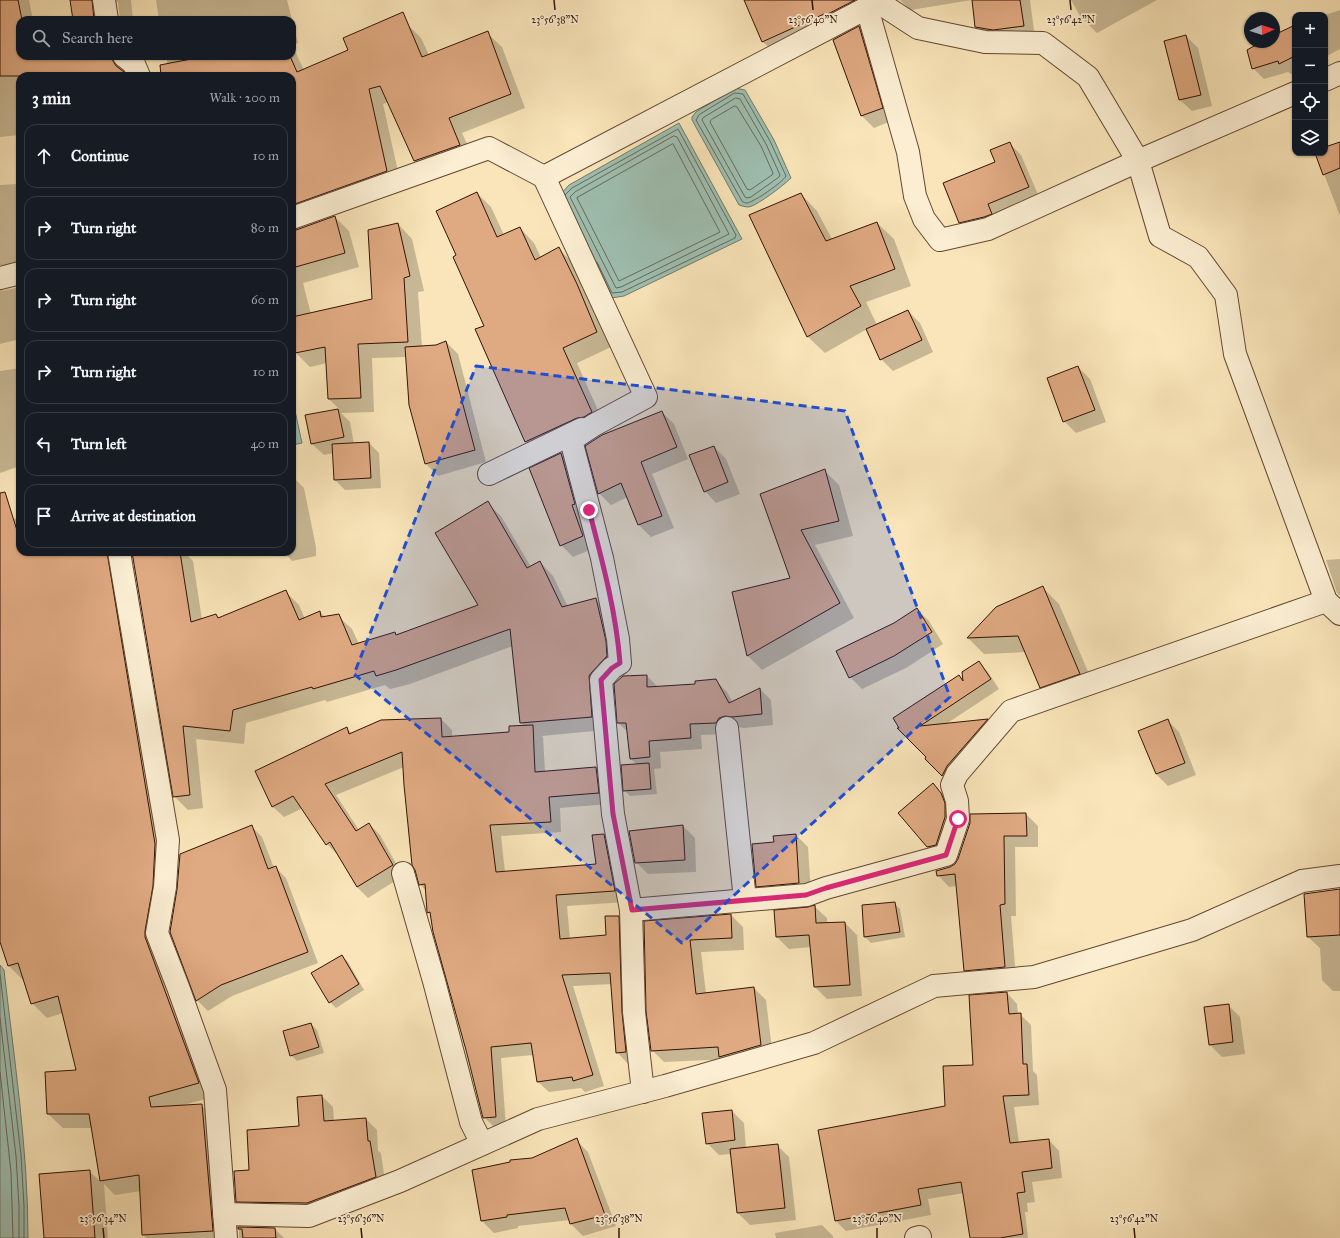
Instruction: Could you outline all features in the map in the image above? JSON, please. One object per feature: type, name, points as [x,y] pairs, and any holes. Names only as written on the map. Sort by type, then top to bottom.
[{"type":"street","points":[[104,0],[106,16]]},
{"type":"street","points":[[875,3],[908,152],[915,196],[924,219],[940,240],[988,229],[1138,161],[1292,94]]},
{"type":"street","points":[[632,910],[806,895],[826,888],[946,855],[958,819],[952,785],[958,774],[1011,711],[1333,608],[1235,354],[1226,295],[1198,257],[1160,236],[1138,161],[1088,77],[1043,43],[985,42],[918,28],[875,3]]},
{"type":"street","points":[[544,177],[875,3]]},
{"type":"street","points":[[129,60],[134,64],[137,72]]},
{"type":"street","points":[[1328,79],[1340,73]]},
{"type":"street","points":[[296,217],[489,148],[544,177],[646,398]]},
{"type":"street","points":[[0,278],[16,274]]},
{"type":"street","points":[[489,474],[646,398]]},
{"type":"street","points":[[643,1092],[634,1012],[632,910],[613,814],[601,680],[612,668],[620,663],[618,639],[602,558],[571,440],[594,425],[646,398]]},
{"type":"street","points":[[121,556],[168,840],[165,887],[157,933],[215,1090],[226,1238]]},
{"type":"street","points":[[727,728],[745,900]]},
{"type":"street","points":[[403,873],[434,981],[471,1122],[482,1144]]},
{"type":"street","points":[[224,1214],[309,1216],[400,1181],[538,1119],[643,1092],[814,1043],[934,986],[1034,977],[1192,930],[1302,881],[1340,876]]},
{"type":"highlighted area","points":[[476,366],[845,411],[950,697],[682,943],[354,674]]},
{"type":"water","points":[[735,88],[745,90],[774,140],[791,178],[764,199],[749,207],[739,205],[692,120],[692,117],[696,112]]},
{"type":"water","points":[[679,123],[742,239],[624,296],[611,298],[559,196],[569,185]]},
{"type":"water","points":[[296,415],[302,443],[296,444]]},
{"type":"water","points":[[0,965],[4,970],[20,1104],[26,1171],[28,1238],[0,1238]]},
{"type":"building","points":[[0,0],[18,0],[21,16],[16,16],[16,60],[113,60],[116,66],[124,72],[16,72],[16,76],[0,76]]},
{"type":"building","points":[[70,0],[92,0],[94,16],[72,16]]},
{"type":"building","points":[[744,0],[855,0],[824,16],[824,14],[762,42]]},
{"type":"building","points":[[972,0],[1020,0],[1024,26],[993,30],[975,27]]},
{"type":"building","points":[[403,12],[422,57],[488,31],[511,94],[449,118],[460,145],[414,161],[380,86],[369,89],[387,171],[296,204],[296,72],[161,72],[160,65],[186,60],[292,60],[297,72],[348,50],[343,38]]},
{"type":"building","points":[[859,26],[883,108],[861,116],[833,40]]},
{"type":"building","points":[[1292,26],[1292,58],[1279,64],[1278,61],[1252,69],[1247,50],[1250,48],[1280,48],[1280,32]]},
{"type":"building","points":[[1186,35],[1201,95],[1179,100],[1164,41]]},
{"type":"building","points":[[1010,142],[1029,187],[988,204],[992,214],[959,223],[943,183],[995,162],[990,150]]},
{"type":"building","points":[[1340,142],[1340,168],[1323,175],[1316,156],[1328,156],[1328,146]]},
{"type":"building","points":[[477,192],[497,237],[520,227],[535,260],[559,247],[577,284],[597,332],[563,348],[592,412],[584,417],[577,418],[525,442],[475,329],[484,326],[453,257],[456,255],[436,211]]},
{"type":"building","points":[[801,193],[826,241],[877,222],[895,269],[850,286],[861,306],[807,337],[749,215]]},
{"type":"building","points":[[335,216],[345,253],[296,267],[296,230]]},
{"type":"building","points":[[398,223],[410,276],[404,278],[408,342],[358,344],[361,398],[328,399],[325,347],[296,353],[296,316],[372,299],[368,230]]},
{"type":"building","points":[[908,310],[922,340],[880,360],[866,329]]},
{"type":"building","points":[[446,341],[475,450],[425,464],[409,405],[405,347],[436,345]]},
{"type":"building","points":[[1078,366],[1095,410],[1063,422],[1047,378]]},
{"type":"building","points":[[338,409],[344,437],[311,444],[305,415]]},
{"type":"building","points":[[662,411],[677,447],[641,462],[662,516],[638,525],[621,483],[598,494],[585,446],[602,435]]},
{"type":"building","points":[[369,442],[371,478],[334,480],[332,444]]},
{"type":"building","points":[[714,446],[728,482],[704,492],[689,455]]},
{"type":"building","points":[[561,453],[575,504],[572,505],[583,536],[560,546],[529,468]]},
{"type":"building","points":[[825,469],[839,521],[801,530],[840,603],[747,656],[732,592],[790,578],[760,494]]},
{"type":"building","points":[[5,492],[16,527],[16,556],[108,556],[155,844],[153,886],[145,937],[199,1083],[149,1097],[151,1107],[202,1104],[213,1231],[142,1235],[139,1175],[100,1181],[89,1114],[47,1114],[45,1072],[76,1070],[58,996],[31,1004],[18,963],[8,966],[0,942],[0,493]]},
{"type":"building","points":[[488,501],[527,568],[540,561],[562,607],[596,598],[606,641],[607,656],[589,676],[592,717],[520,723],[510,629],[376,676],[374,671],[233,710],[230,731],[183,726],[190,795],[173,797],[133,556],[181,556],[191,622],[216,614],[218,618],[286,590],[299,620],[320,611],[321,617],[339,614],[352,645],[395,632],[396,635],[478,605],[435,533]]},
{"type":"building","points":[[1043,586],[1080,674],[1040,688],[1018,636],[967,638],[996,607]]},
{"type":"building","points":[[917,608],[932,632],[894,656],[849,678],[836,651],[894,623]]},
{"type":"building","points":[[979,661],[991,679],[920,726],[988,719],[947,766],[942,776],[925,759],[926,757],[897,728],[899,728],[893,718],[959,675],[963,681],[962,672]]},
{"type":"building","points":[[647,675],[647,687],[695,684],[695,681],[716,679],[729,703],[760,688],[762,714],[732,717],[725,716],[719,718],[716,723],[690,724],[691,738],[649,741],[650,757],[630,759],[626,723],[617,723],[614,684],[623,676]]},
{"type":"building","points":[[441,718],[442,737],[509,732],[509,726],[533,725],[535,772],[596,767],[599,793],[549,797],[551,822],[490,825],[496,872],[596,864],[592,835],[604,834],[615,891],[556,895],[560,939],[606,935],[605,916],[619,916],[622,1012],[626,1052],[616,1053],[610,973],[562,975],[593,1075],[573,1081],[572,1077],[537,1082],[531,1043],[491,1047],[496,1117],[483,1118],[466,1050],[433,932],[430,912],[427,913],[425,884],[419,885],[412,865],[402,752],[325,784],[356,831],[369,823],[393,865],[357,887],[330,842],[326,845],[293,796],[272,807],[255,771],[347,727],[349,734],[381,720]]},
{"type":"building","points":[[1168,719],[1185,763],[1156,774],[1138,731]]},
{"type":"building","points":[[649,763],[651,789],[623,791],[621,765]]},
{"type":"building","points":[[933,783],[941,793],[945,803],[945,817],[936,845],[927,847],[898,813]]},
{"type":"building","points":[[1026,813],[1027,836],[1004,836],[1005,904],[1000,905],[1005,967],[964,971],[955,874],[937,876],[936,871],[950,867],[955,864],[958,859],[970,823],[970,814]]},
{"type":"building","points":[[252,825],[268,869],[276,866],[308,952],[221,985],[196,1001],[170,932],[177,889],[180,854]]},
{"type":"building","points":[[683,825],[685,860],[635,863],[629,831]]},
{"type":"building","points":[[796,834],[799,883],[756,887],[752,844],[774,842],[773,836]]},
{"type":"building","points":[[1340,889],[1340,935],[1307,937],[1304,894]]},
{"type":"building","points":[[895,902],[900,932],[864,937],[862,905]]},
{"type":"building","points":[[815,905],[816,923],[845,922],[850,985],[814,987],[809,935],[776,937],[774,910]]},
{"type":"building","points":[[731,914],[732,938],[690,940],[696,994],[754,987],[761,1045],[719,1057],[718,1047],[651,1051],[646,1011],[644,921]]},
{"type":"building","points":[[342,955],[359,984],[329,1003],[311,973]]},
{"type":"building","points":[[1007,992],[1009,1014],[1021,1013],[1023,1064],[1027,1064],[1029,1095],[1003,1096],[1010,1143],[1049,1139],[1052,1168],[1022,1172],[1025,1192],[1017,1193],[1023,1234],[1000,1238],[970,1238],[961,1182],[918,1189],[921,1205],[835,1221],[818,1130],[945,1106],[943,1066],[973,1065],[969,995]]},
{"type":"building","points":[[1229,1004],[1233,1042],[1209,1045],[1204,1007]]},
{"type":"building","points":[[311,1023],[319,1047],[290,1056],[283,1031]]},
{"type":"building","points":[[322,1095],[324,1121],[366,1118],[368,1141],[370,1141],[376,1177],[307,1203],[236,1202],[234,1171],[249,1170],[247,1130],[299,1126],[297,1097]]},
{"type":"building","points":[[732,1110],[735,1140],[706,1144],[702,1113]]},
{"type":"building","points":[[577,1138],[605,1215],[570,1224],[565,1208],[507,1215],[507,1217],[481,1221],[472,1170],[510,1162],[510,1160],[532,1158]]},
{"type":"building","points":[[778,1144],[785,1208],[737,1213],[730,1149]]},
{"type":"building","points":[[90,1170],[95,1238],[44,1238],[39,1174]]},
{"type":"building","points":[[238,1227],[275,1228],[276,1238],[243,1238],[242,1229],[238,1229]]},
{"type":"route","points":[[589,510],[602,558],[618,639],[620,663],[612,668],[601,680],[613,814],[632,910],[806,895],[826,888],[946,855],[958,819]]}]
